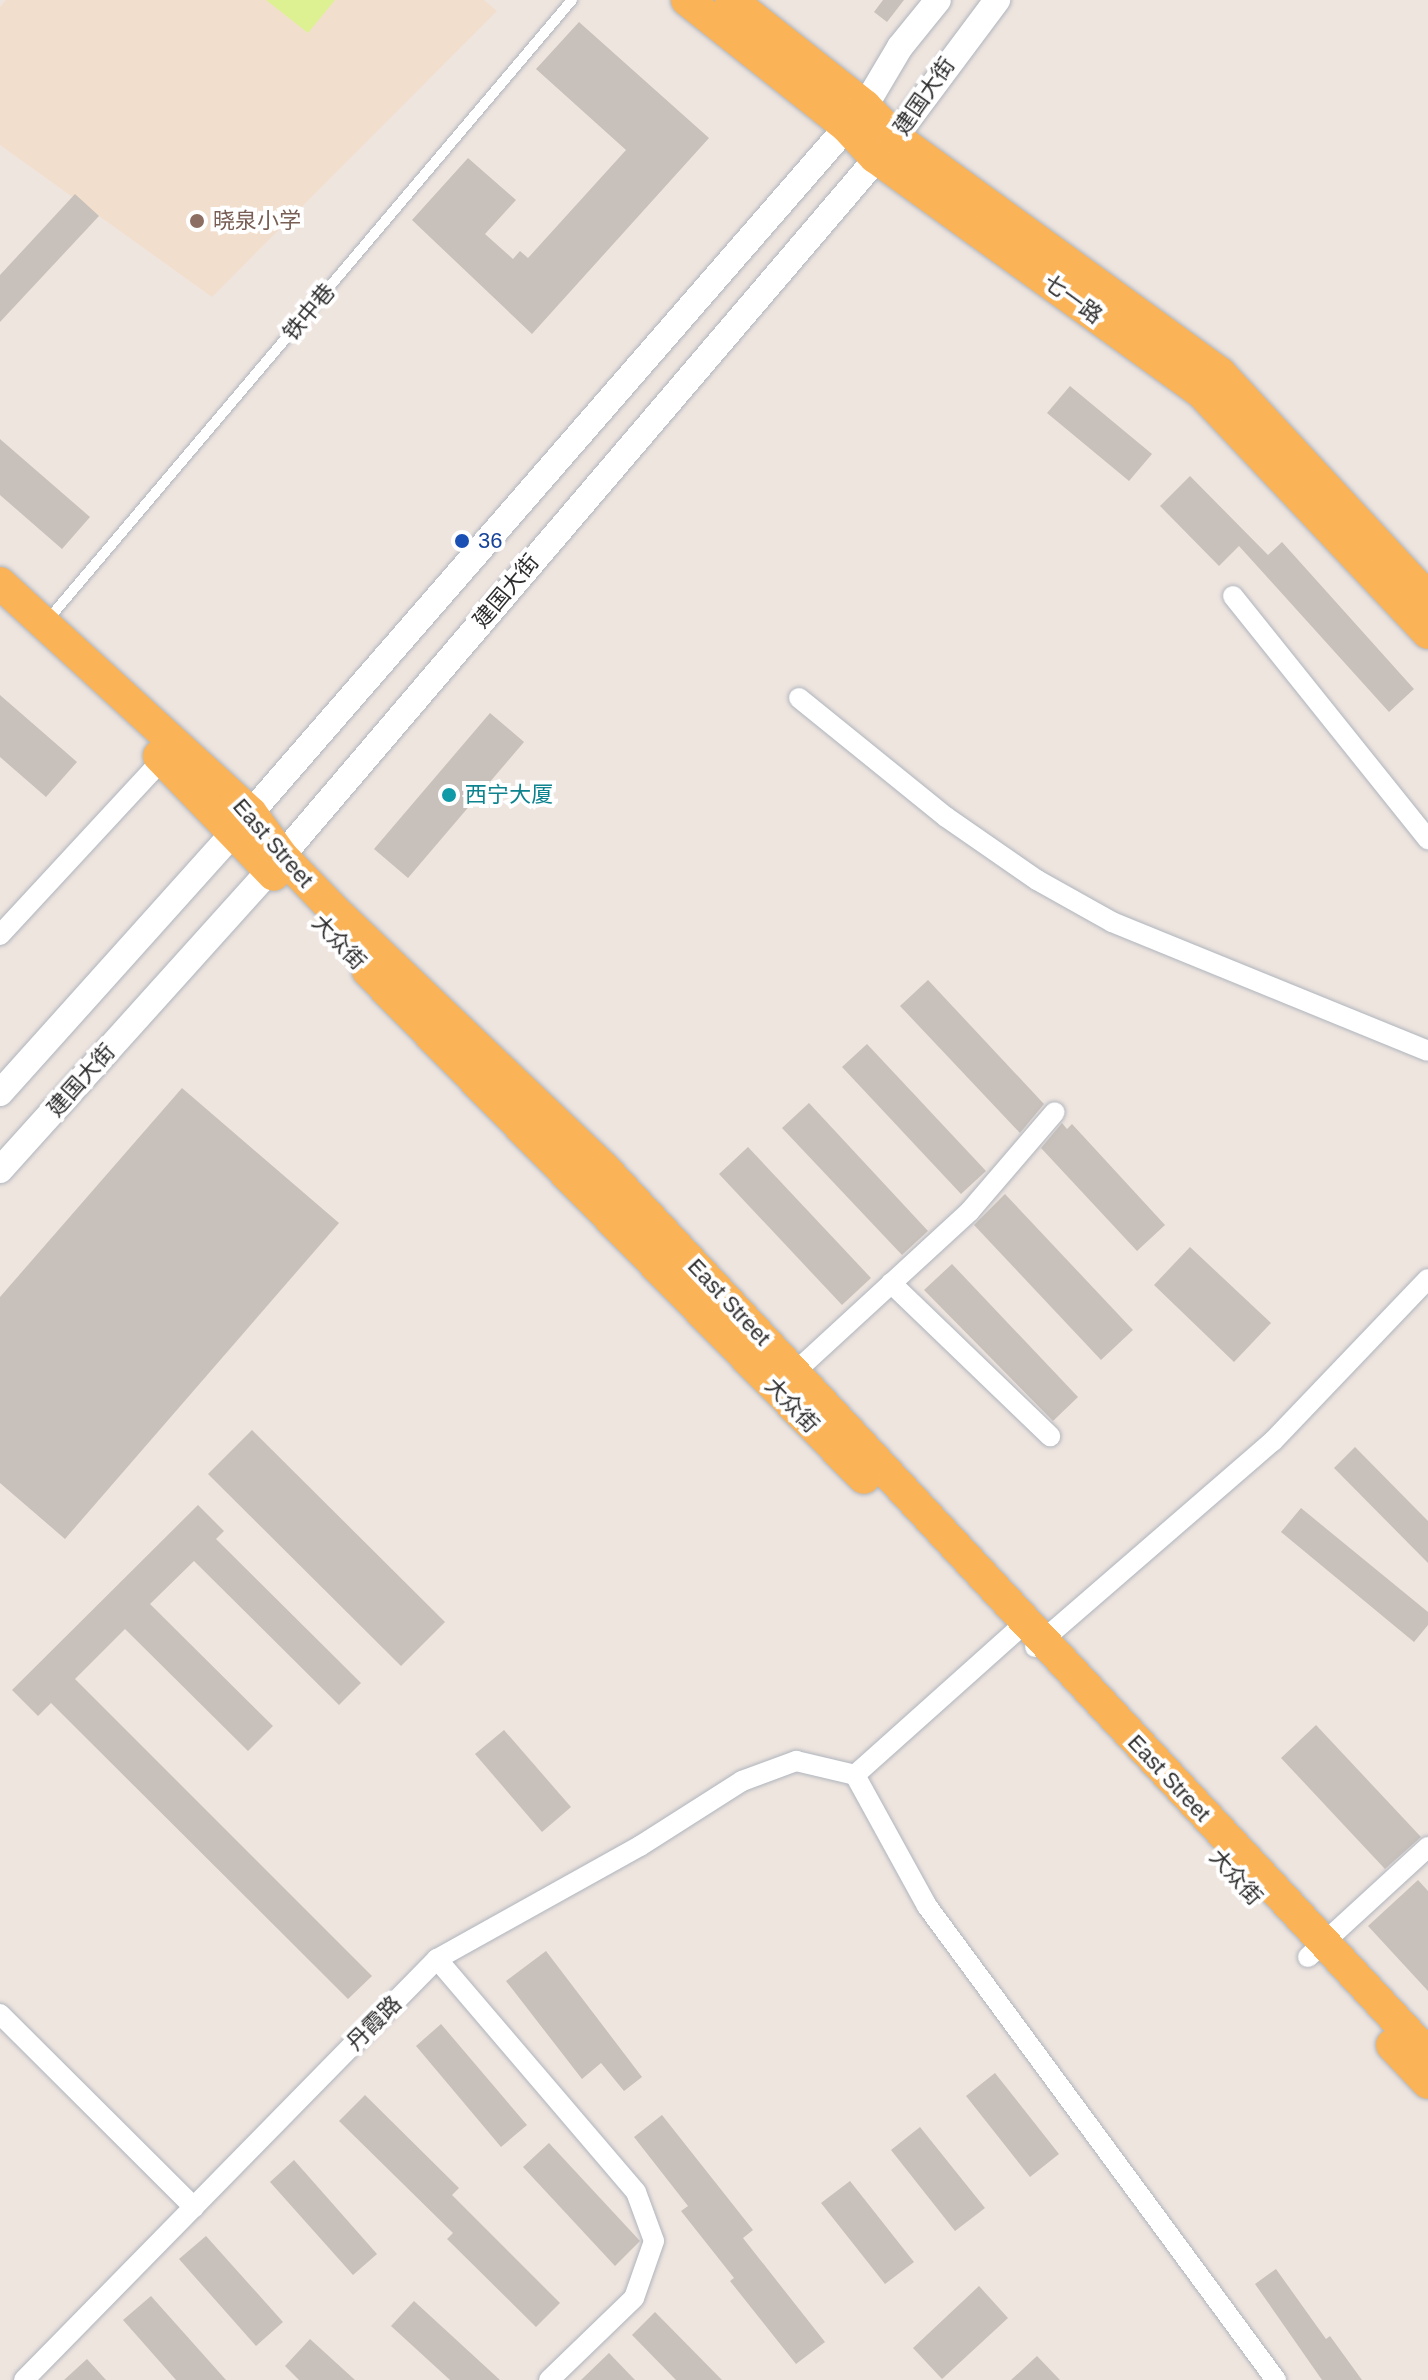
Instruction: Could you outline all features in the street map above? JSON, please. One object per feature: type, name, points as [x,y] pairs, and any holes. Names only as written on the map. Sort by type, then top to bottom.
[{"type":"main road","name":"七一路","points":[[687,0],[856,117]]},
{"type":"main road","name":"七一路","points":[[731,0],[885,147],[1201,392],[1428,633]]},
{"type":"main road","name":"七一路","points":[[885,147],[1220,373],[1428,598]]},
{"type":"main road","name":"East Street","points":[[0,583],[243,822],[276,863],[604,1168],[795,1372],[1030,1640],[1316,1950],[1428,2054]]},
{"type":"main road","points":[[0,611],[162,760],[243,822]]},
{"type":"main road","name":"大众街","points":[[276,863],[1030,1640]]},
{"type":"main road","points":[[1316,1950],[1428,2083]]},
{"type":"street","name":"建国大街","points":[[0,1093],[243,822],[856,117],[900,47],[938,0]]},
{"type":"street","name":"建国大街","points":[[0,1170],[276,863],[885,147],[997,0]]},
{"type":"street","points":[[1233,596],[1428,839]]},
{"type":"street","points":[[799,698],[946,817],[1087,908],[1428,1051]]},
{"type":"street","points":[[0,935],[162,760]]},
{"type":"street","points":[[795,1372],[970,1211],[1055,1112]]},
{"type":"street","points":[[1276,2380],[927,1906],[855,1775],[1030,1640],[1273,1441],[1428,1279]]},
{"type":"street","points":[[891,1283],[1050,1436]]},
{"type":"street","name":"丹霞路","points":[[24,2380],[437,1959],[640,1846],[742,1781],[796,1761],[855,1775]]},
{"type":"street","points":[[1316,1950],[1428,1847]]},
{"type":"street","points":[[437,1959],[636,2192],[654,2241],[634,2298],[549,2380]]},
{"type":"street","points":[[0,2014],[194,2207]]},
{"type":"lane","name":"铁中巷","points":[[45,624],[572,0]]},
{"type":"shaded area","name":"晓泉小学","points":[[6,0],[484,0],[497,11],[212,297],[0,145],[0,7]]},
{"type":"green space","points":[[266,0],[335,0],[308,33]]},
{"type":"building","points":[[883,0],[904,0],[887,22],[874,12]]},
{"type":"building","points":[[579,22],[709,138],[532,334],[412,220],[468,158],[516,200],[485,234],[513,259],[520,251],[528,258],[626,150],[536,69]]},
{"type":"building","points":[[75,194],[99,216],[0,322],[0,275]]},
{"type":"building","points":[[1070,386],[1152,454],[1129,481],[1047,413]]},
{"type":"building","points":[[0,439],[90,517],[62,549],[0,495]]},
{"type":"building","points":[[1190,476],[1268,555],[1282,542],[1414,689],[1389,712],[1239,546],[1219,566],[1160,506]]},
{"type":"building","points":[[0,695],[77,762],[46,797],[0,757]]},
{"type":"building","name":"西宁大厦","points":[[490,713],[524,742],[408,878],[374,849]]},
{"type":"building","points":[[928,980],[1044,1104],[1020,1133],[900,1006]]},
{"type":"building","points":[[867,1044],[986,1171],[961,1194],[842,1067]]},
{"type":"building","points":[[182,1088],[339,1223],[65,1539],[0,1483],[0,1297]]},
{"type":"building","points":[[809,1103],[928,1231],[902,1255],[782,1128]]},
{"type":"building","points":[[1062,1123],[1067,1129],[1072,1124],[1165,1225],[1137,1251],[1041,1148]]},
{"type":"building","points":[[748,1147],[871,1278],[842,1305],[719,1174]]},
{"type":"building","points":[[1005,1194],[1133,1330],[1101,1360],[974,1225]]},
{"type":"building","points":[[1190,1247],[1271,1323],[1234,1362],[1154,1285]]},
{"type":"building","points":[[952,1264],[1078,1397],[1053,1421],[924,1290]]},
{"type":"building","points":[[252,1430],[445,1622],[401,1666],[208,1474]]},
{"type":"building","points":[[1355,1447],[1428,1521],[1428,1563],[1334,1468]]},
{"type":"building","points":[[198,1505],[224,1531],[216,1539],[361,1683],[339,1705],[194,1561],[150,1604],[273,1726],[248,1751],[125,1629],[75,1679],[372,1976],[348,1999],[51,1703],[38,1716],[12,1690]]},
{"type":"building","points":[[1301,1508],[1428,1612],[1428,1625],[1414,1642],[1281,1532]]},
{"type":"building","points":[[1316,1725],[1421,1837],[1385,1869],[1281,1758]]},
{"type":"building","points":[[504,1730],[571,1807],[542,1832],[475,1754]]},
{"type":"building","points":[[1418,1880],[1428,1891],[1428,1991],[1368,1926]]},
{"type":"building","points":[[546,1951],[642,2077],[624,2091],[601,2063],[582,2079],[506,1981]]},
{"type":"building","points":[[441,2024],[527,2125],[501,2147],[416,2046]]},
{"type":"building","points":[[995,2073],[1059,2154],[1030,2177],[966,2096]]},
{"type":"building","points":[[365,2095],[459,2188],[452,2195],[560,2303],[536,2327],[447,2239],[453,2233],[339,2121]]},
{"type":"building","points":[[662,2115],[753,2230],[743,2238],[825,2342],[796,2364],[730,2281],[734,2278],[681,2211],[688,2206],[634,2137]]},
{"type":"building","points":[[920,2127],[985,2208],[955,2231],[891,2150]]},
{"type":"building","points":[[549,2143],[640,2241],[615,2266],[523,2167]]},
{"type":"building","points":[[294,2160],[377,2254],[353,2275],[270,2182]]},
{"type":"building","points":[[850,2181],[914,2262],[885,2284],[821,2203]]},
{"type":"building","points":[[206,2236],[283,2322],[256,2346],[179,2259]]},
{"type":"building","points":[[1276,2269],[1326,2339],[1330,2336],[1362,2380],[1322,2380],[1255,2284]]},
{"type":"building","points":[[979,2286],[1008,2318],[942,2379],[913,2348]]},
{"type":"building","points":[[151,2296],[226,2380],[176,2380],[123,2320]]},
{"type":"building","points":[[414,2301],[500,2380],[450,2380],[391,2326]]},
{"type":"building","points":[[655,2312],[722,2380],[676,2380],[632,2335]]},
{"type":"building","points":[[310,2339],[355,2380],[299,2380],[285,2366]]},
{"type":"building","points":[[609,2353],[635,2380],[581,2380]]},
{"type":"building","points":[[1037,2356],[1060,2380],[1011,2380]]},
{"type":"building","points":[[87,2359],[106,2380],[64,2380]]},
{"type":"place","name":"晓泉小学","points":[[197,221]]},
{"type":"place","name":"36","points":[[462,541]]},
{"type":"place","name":"西宁大厦","points":[[449,795]]}]
